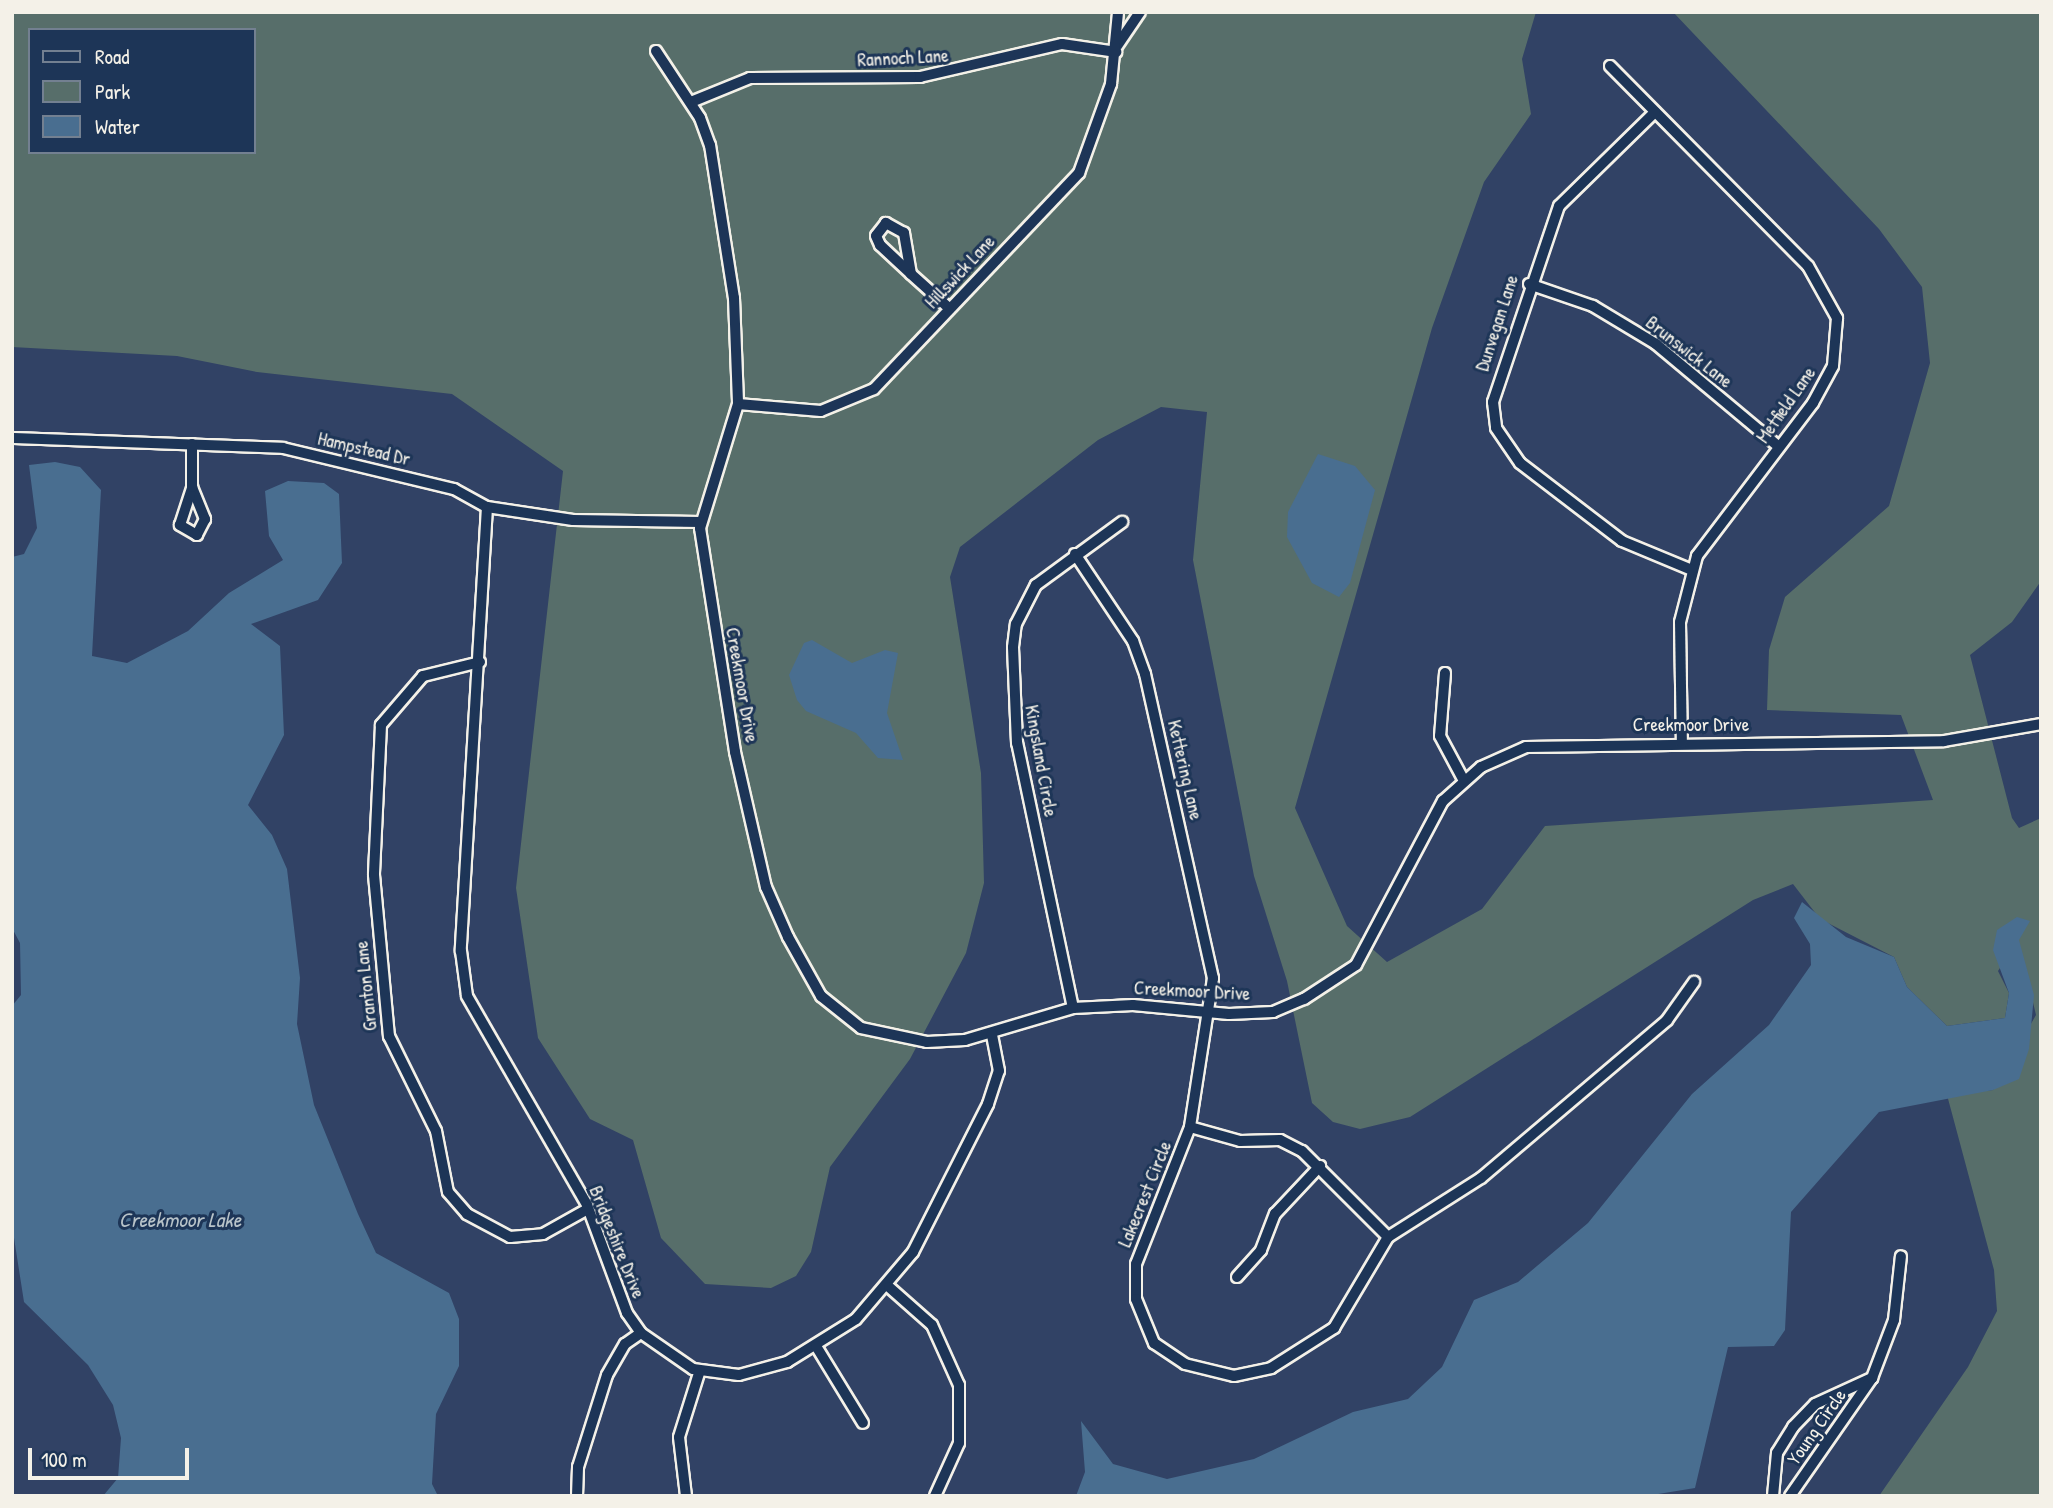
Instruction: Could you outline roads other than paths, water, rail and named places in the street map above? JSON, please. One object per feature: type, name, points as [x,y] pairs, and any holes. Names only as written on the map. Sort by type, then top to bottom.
[{"type":"street","points":[[1117,49],[1118,12]]},
{"type":"street","points":[[1117,49],[1140,12]]},
{"type":"street","name":"Rannoch Lane","points":[[691,102],[750,78],[920,77],[1062,44],[1117,49]]},
{"type":"street","name":"Hillswick Lane","points":[[738,404],[796,411],[847,404],[874,390],[1079,173],[1117,49]]},
{"type":"street","name":"Creekmoor Drive","points":[[656,51],[691,102],[715,170],[734,298],[738,404],[734,428],[701,522],[753,836],[766,887],[806,973],[841,1017],[888,1038],[927,1042],[992,1034],[1073,1009],[1273,1012],[1356,965],[1427,827],[1463,779],[1526,747],[1944,741],[2041,724]]},
{"type":"street","name":"Metfield Lane","points":[[1610,66],[1808,266],[1837,318],[1829,375],[1692,570],[1680,622],[1682,743]]},
{"type":"street","name":"Dunvegan Lane","points":[[1655,112],[1559,206],[1529,284],[1493,402],[1506,449],[1622,541],[1692,570]]},
{"type":"street","points":[[911,274],[904,233],[886,223],[876,236],[880,246],[911,274],[950,309]]},
{"type":"street","name":"Brunswick Lane","points":[[1529,284],[1593,306],[1656,344],[1779,447]]},
{"type":"street","name":"Hampstead Dr","points":[[12,438],[283,448],[454,489],[487,507],[573,520],[701,522]]},
{"type":"street","points":[[192,444],[192,487]]},
{"type":"street","name":"Bridgeshire Drive","points":[[487,507],[464,915],[467,996],[588,1209],[627,1313],[641,1333],[700,1370]]},
{"type":"street","name":"Kingsland Circle","points":[[1073,1009],[1017,743],[1013,647],[1016,624],[1036,585],[1122,522]]},
{"type":"street","name":"Kettering Lane","points":[[1075,554],[1133,641],[1145,674],[1213,978],[1211,1011]]},
{"type":"street","name":"Granton Lane","points":[[480,662],[422,676],[381,725],[374,874],[389,1036],[436,1130],[448,1192],[467,1214],[510,1237],[543,1234],[588,1209]]},
{"type":"street","points":[[1445,673],[1440,736],[1463,779]]},
{"type":"street","name":"Lakecrest Circle","points":[[1211,1011],[1191,1128],[1136,1264],[1136,1299],[1154,1343],[1185,1364],[1234,1376],[1271,1368],[1334,1328],[1388,1237],[1481,1178],[1667,1020],[1694,982]]},
{"type":"street","points":[[686,1496],[679,1437],[700,1370],[765,1370],[816,1346],[889,1287],[988,1104],[999,1071],[992,1034]]},
{"type":"street","name":"Lakecrest Circle","points":[[1191,1128],[1240,1141],[1280,1140],[1320,1166],[1388,1237]]},
{"type":"street","points":[[1237,1277],[1261,1250],[1275,1214],[1320,1166]]},
{"type":"street","name":"Young Circle","points":[[1790,1496],[1872,1378],[1894,1320],[1901,1256]]},
{"type":"street","points":[[889,1287],[932,1325],[959,1385],[959,1443],[934,1496]]},
{"type":"street","points":[[578,1496],[578,1468],[607,1375],[625,1344],[641,1333]]},
{"type":"street","points":[[816,1346],[863,1423]]},
{"type":"street","name":"Young Circle","points":[[1773,1496],[1777,1453],[1793,1426],[1815,1404],[1872,1378]]},
{"type":"water","points":[[1318,454],[1355,466],[1375,490],[1350,583],[1339,597],[1312,583],[1287,537],[1288,512]]},
{"type":"water","name":"Creekmoor Lake","points":[[55,462],[80,467],[101,490],[92,656],[127,663],[188,631],[229,593],[283,560],[269,536],[265,491],[288,481],[324,483],[339,494],[342,563],[318,600],[251,624],[280,646],[284,735],[248,805],[272,835],[287,869],[300,978],[297,1024],[314,1105],[358,1214],[376,1253],[449,1293],[459,1319],[459,1366],[436,1414],[432,1484],[438,1496],[103,1496],[118,1478],[121,1438],[113,1405],[88,1365],[24,1302],[12,1225],[12,1006],[21,995],[20,943],[12,928],[12,557],[24,554],[37,528],[29,465]]},
{"type":"water","points":[[812,640],[852,663],[885,650],[898,653],[887,713],[903,760],[878,758],[856,733],[806,711],[797,700],[789,675],[804,643]]},
{"type":"water","points":[[1802,902],[1846,937],[1894,957],[1907,987],[1947,1026],[2005,1018],[2009,993],[1993,950],[1997,930],[2017,917],[2030,921],[2019,940],[2034,995],[2029,1049],[2019,1079],[1993,1090],[1879,1112],[1791,1212],[1785,1330],[1774,1346],[1728,1347],[1695,1488],[1646,1496],[1076,1496],[1085,1472],[1081,1421],[1113,1464],[1167,1479],[1254,1459],[1353,1412],[1408,1399],[1442,1367],[1474,1300],[1518,1282],[1588,1223],[1692,1094],[1769,1025],[1811,965],[1810,944],[1794,918]]}]
